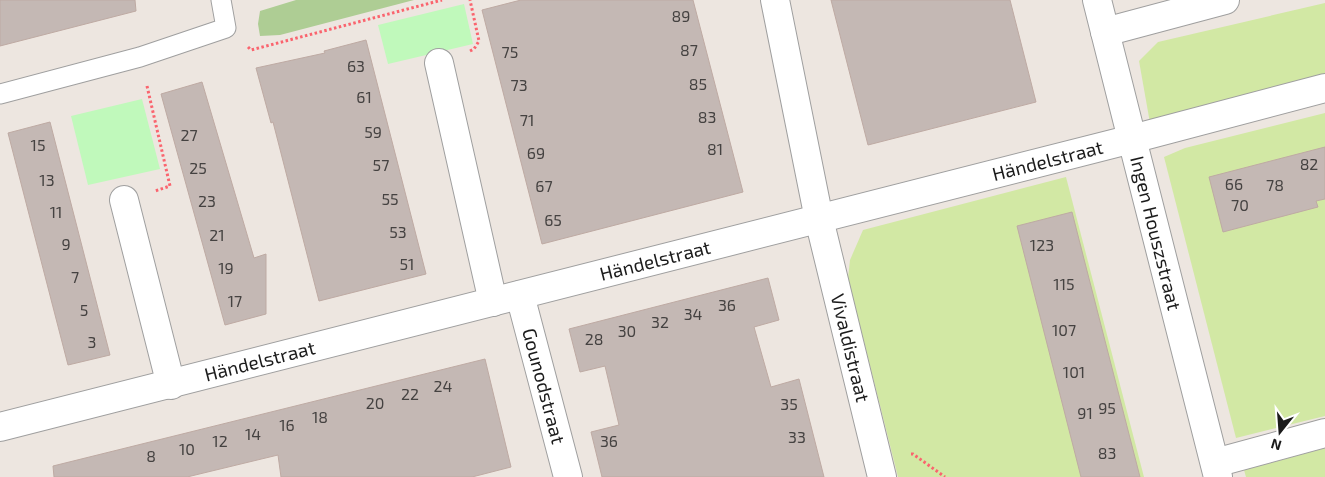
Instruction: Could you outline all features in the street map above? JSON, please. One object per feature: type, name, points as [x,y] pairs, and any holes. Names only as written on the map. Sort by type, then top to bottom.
[{"type":"street","points":[[775,0],[819,219]]},
{"type":"street","points":[[1097,0],[1132,139]]},
{"type":"street","points":[[1105,32],[1225,0]]},
{"type":"street","points":[[439,63],[493,302]]},
{"type":"street","name":"Ingen Houszstraat","points":[[1325,88],[1132,139],[1217,470],[1325,433]]},
{"type":"street","name":"Händelstraat","points":[[0,427],[1132,139]]},
{"type":"street","points":[[124,200],[171,385]]},
{"type":"street","name":"Vivaldistraat","points":[[819,219],[882,477]]},
{"type":"street","name":"Gounodstraat","points":[[520,295],[568,477]]},
{"type":"lane","points":[[0,94],[140,57],[226,28],[221,0]]},
{"type":"path","points":[[226,28],[251,50],[442,0]]},
{"type":"path","points":[[439,63],[474,49],[479,41],[470,0]]},
{"type":"path","points":[[124,200],[170,186],[140,57]]},
{"type":"green space","points":[[296,0],[414,0],[280,35],[260,36],[258,24],[260,11]]},
{"type":"green space","points":[[1325,3],[1325,80],[1150,123],[1139,61],[1158,42]]},
{"type":"green space","points":[[464,4],[473,44],[388,64],[378,25]]},
{"type":"green space","points":[[142,99],[160,169],[88,185],[71,116]]},
{"type":"green space","points":[[1325,113],[1325,416],[1236,438],[1164,157],[1185,148]]},
{"type":"green space","points":[[1066,177],[1144,477],[898,477],[848,278],[850,260],[863,230]]},
{"type":"green space","points":[[1325,448],[1325,477],[1246,477],[1244,470]]},
{"type":"building","points":[[0,0],[135,0],[136,11],[0,46]]},
{"type":"building","points":[[521,0],[693,0],[743,192],[542,244],[482,10]]},
{"type":"building","points":[[831,0],[1010,0],[1036,102],[868,145]]},
{"type":"building","points":[[366,40],[426,274],[319,301],[273,122],[271,123],[256,68],[325,53],[324,51]]},
{"type":"building","points":[[202,82],[254,258],[266,254],[266,314],[225,325],[161,94]]},
{"type":"building","points":[[50,122],[110,355],[68,365],[8,133]]},
{"type":"building","points":[[1325,147],[1325,199],[1316,201],[1318,207],[1223,232],[1209,177]]},
{"type":"building","points":[[1072,212],[1140,477],[1081,477],[1017,226]]},
{"type":"building","points":[[768,278],[779,320],[754,327],[771,387],[799,379],[824,477],[602,477],[591,432],[619,425],[605,366],[580,372],[569,329]]},
{"type":"building","points":[[485,359],[511,467],[472,477],[281,477],[278,455],[187,477],[54,477],[53,466]]}]
